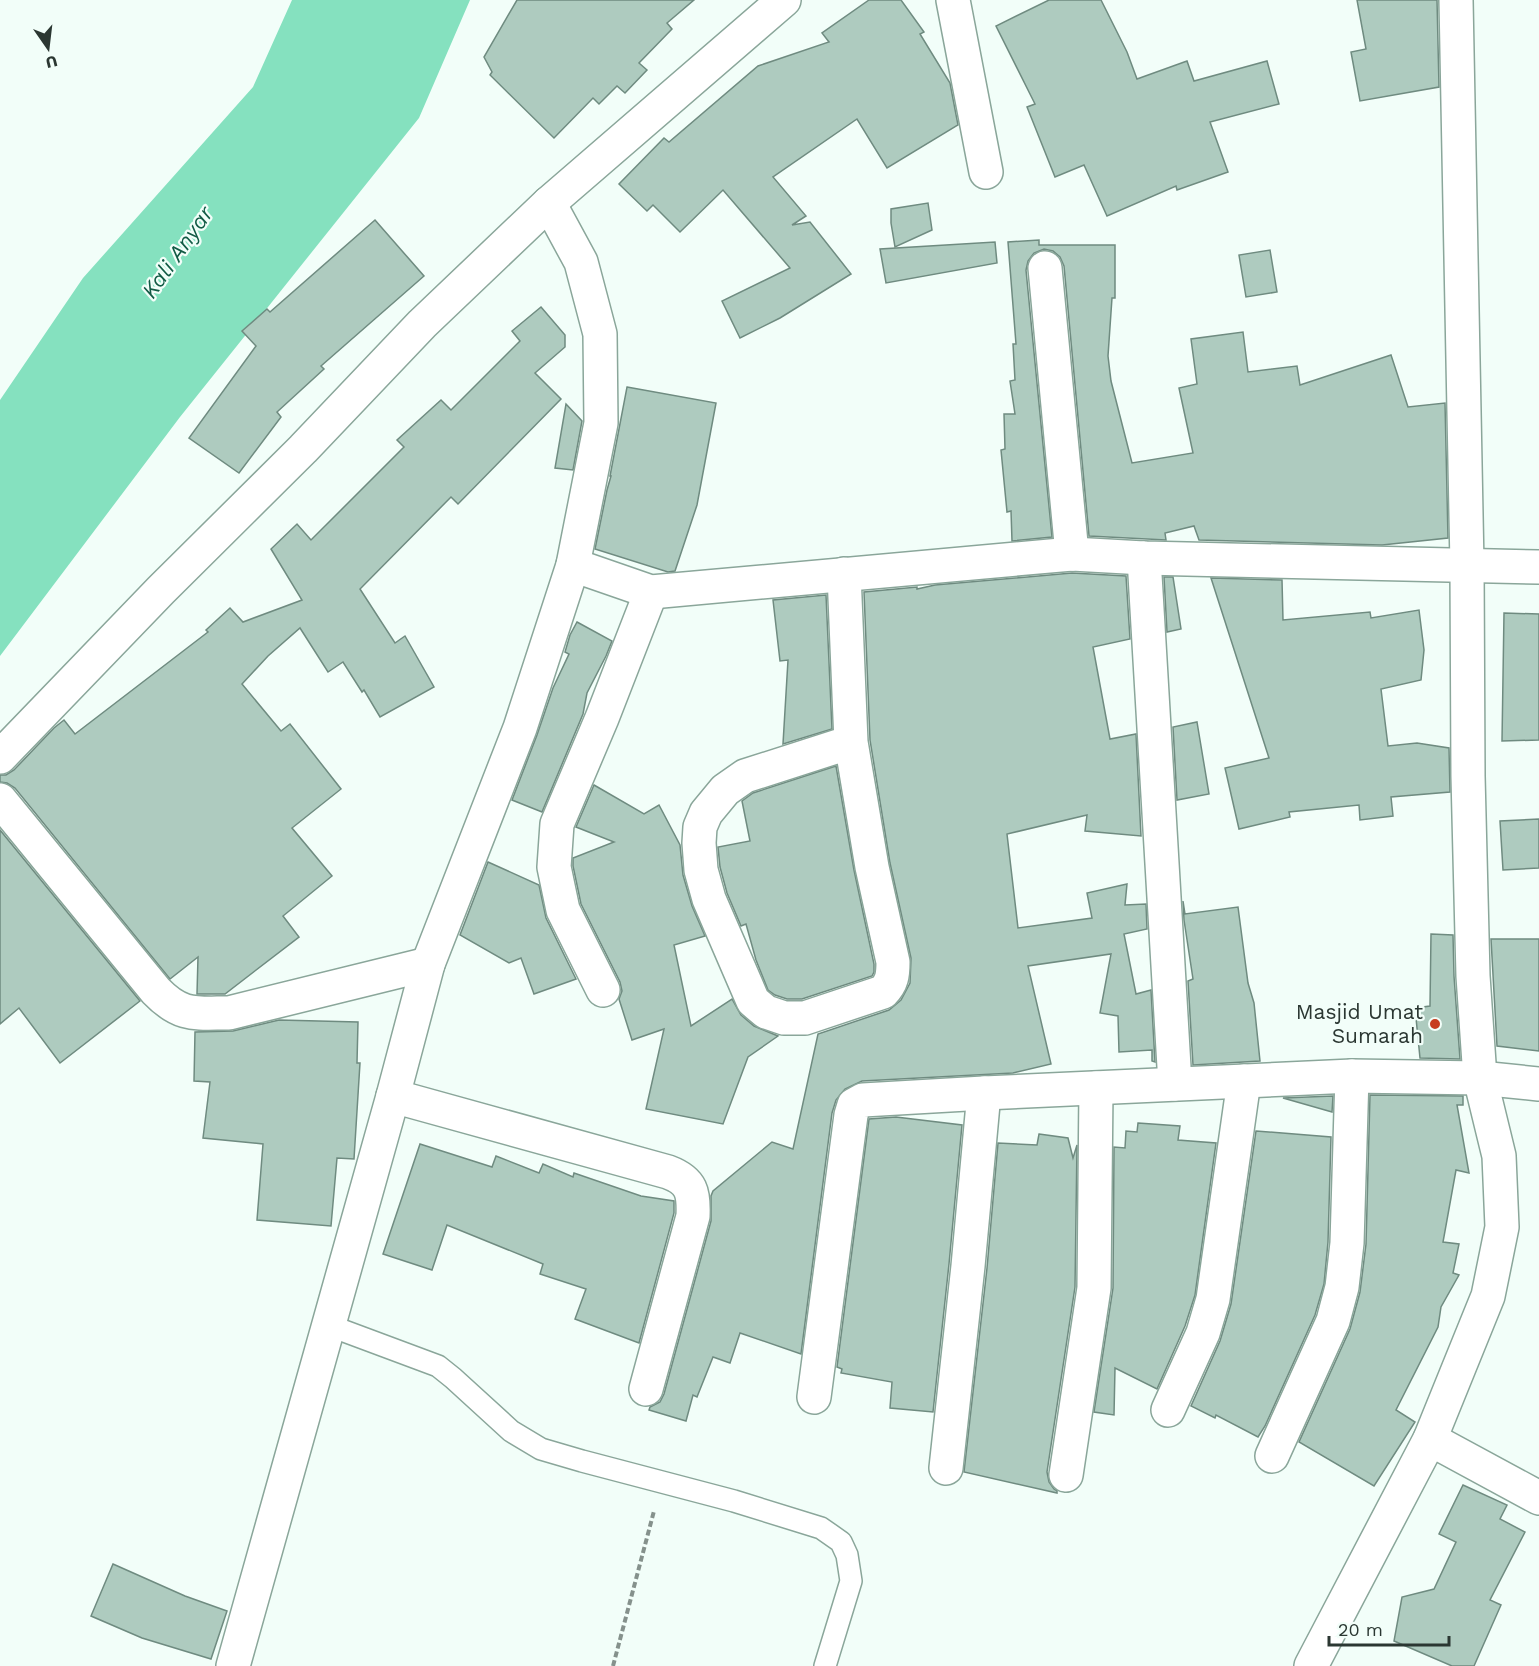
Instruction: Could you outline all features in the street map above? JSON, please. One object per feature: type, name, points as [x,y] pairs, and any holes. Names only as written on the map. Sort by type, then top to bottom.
[{"type":"street","points":[[0,757],[161,590],[303,449],[422,324],[549,203],[784,0]]},
{"type":"street","points":[[953,0],[986,172]]},
{"type":"street","points":[[1311,1666],[1430,1439],[1488,1296],[1502,1227],[1499,1156],[1480,1078],[1473,976],[1456,0]]},
{"type":"street","points":[[233,1666],[428,964],[520,729],[573,565],[601,423],[600,334],[581,262],[549,203]]},
{"type":"street","points":[[1045,268],[1072,554]]},
{"type":"street","points":[[573,565],[651,592],[1072,554],[1144,558],[1539,567]]},
{"type":"street","points":[[1144,558],[1175,1084]]},
{"type":"street","points":[[844,574],[851,742],[872,867],[893,962],[893,973],[891,984],[883,992],[870,998],[805,1018],[783,1018],[766,1012],[753,1001],[743,981],[706,889],[701,870],[700,827],[706,813],[724,790],[745,776],[851,742]]},
{"type":"street","points":[[603,990],[563,910],[554,867],[557,824],[602,718],[651,592]]},
{"type":"street","points":[[0,800],[156,990],[168,1003],[182,1011],[229,1013],[428,964]]},
{"type":"street","points":[[1272,1456],[1333,1320],[1342,1287],[1347,1243],[1352,1076]]},
{"type":"street","points":[[814,1397],[851,1115],[854,1105],[864,1100],[1352,1076],[1480,1078],[1539,1084]]},
{"type":"street","points":[[1168,1410],[1203,1333],[1213,1299],[1244,1081]]},
{"type":"street","points":[[1066,1475],[1094,1288],[1096,1088]]},
{"type":"street","points":[[946,1468],[984,1093]]},
{"type":"street","points":[[393,1096],[668,1172],[678,1176],[692,1190],[693,1216],[646,1389]]},
{"type":"street","points":[[1430,1439],[1539,1498]]},
{"type":"lane","points":[[328,1325],[438,1366],[511,1431],[541,1449],[734,1501],[821,1528],[841,1542],[847,1555],[851,1581],[825,1666]]},
{"type":"path","points":[[614,1666],[662,1481]]},
{"type":"water","name":"Kali Anyar","points":[[292,0],[470,0],[419,118],[180,417],[0,656],[0,400],[83,278],[253,87]]},
{"type":"building","points":[[517,0],[694,0],[667,23],[672,29],[639,63],[647,70],[625,93],[617,86],[599,104],[593,98],[554,138],[490,75],[492,72],[484,57]]},
{"type":"building","points":[[869,0],[901,0],[924,32],[920,34],[950,83],[958,125],[887,168],[857,119],[773,177],[806,216],[792,225],[810,222],[851,274],[780,318],[740,338],[722,301],[790,268],[723,190],[680,232],[653,205],[647,211],[619,184],[664,138],[669,142],[758,66],[829,42],[822,33]]},
{"type":"building","points":[[1049,0],[1101,0],[1127,52],[1137,79],[1187,61],[1194,81],[1267,61],[1279,104],[1210,122],[1228,172],[1177,190],[1176,186],[1107,216],[1084,165],[1055,177],[1027,107],[1035,104],[996,26]]},
{"type":"building","points":[[1357,0],[1437,0],[1439,87],[1360,101],[1351,52],[1366,49]]},
{"type":"building","points":[[928,203],[932,230],[895,247],[891,209]]},
{"type":"building","points":[[375,220],[424,276],[321,366],[324,369],[277,412],[281,417],[239,473],[189,438],[256,346],[242,331],[267,309],[270,312]]},
{"type":"building","points":[[1039,240],[1039,245],[1115,245],[1115,298],[1112,298],[1108,356],[1111,381],[1132,463],[1193,453],[1179,388],[1197,384],[1191,339],[1243,332],[1248,372],[1297,366],[1300,385],[1391,355],[1408,407],[1445,403],[1448,538],[1382,545],[1199,540],[1194,526],[1165,533],[1166,540],[1089,536],[1064,266],[1060,257],[1053,251],[1044,249],[1034,253],[1028,261],[1026,270],[1052,537],[1012,541],[1011,511],[1007,512],[1001,450],[1005,449],[1004,414],[1015,414],[1010,381],[1015,380],[1013,344],[1016,344],[1008,242]]},
{"type":"building","points":[[995,242],[997,263],[886,283],[880,249]]},
{"type":"building","points":[[1270,250],[1277,292],[1246,297],[1239,255]]},
{"type":"building","points":[[541,307],[565,335],[565,347],[535,373],[561,399],[458,504],[451,497],[360,589],[395,643],[405,636],[434,687],[380,717],[343,662],[328,672],[300,628],[268,656],[242,684],[281,731],[290,724],[341,789],[292,828],[332,876],[283,916],[299,937],[225,994],[197,994],[198,957],[170,979],[15,788],[0,782],[0,775],[6,775],[14,770],[64,720],[75,734],[208,632],[206,630],[230,608],[243,622],[302,600],[271,549],[297,524],[311,540],[404,447],[397,440],[441,400],[451,410],[520,341],[512,331]]},
{"type":"building","points":[[627,387],[716,403],[697,505],[675,571],[668,572],[595,549]]},
{"type":"building","points":[[566,404],[582,421],[573,470],[555,468]]},
{"type":"building","points":[[1072,573],[1126,576],[1130,639],[1093,647],[1110,739],[1136,734],[1141,836],[1085,831],[1087,815],[1007,834],[1018,928],[1092,918],[1087,893],[1127,884],[1125,905],[1146,904],[1147,929],[1124,934],[1136,994],[1151,990],[1155,1062],[1152,1061],[1152,1050],[1119,1052],[1118,1016],[1100,1013],[1111,954],[1028,966],[1051,1064],[1013,1073],[862,1081],[845,1089],[836,1100],[832,1113],[801,1354],[740,1333],[730,1363],[713,1357],[697,1397],[693,1395],[686,1421],[649,1410],[650,1407],[660,1402],[664,1394],[711,1221],[713,1191],[772,1142],[793,1149],[818,1034],[889,1010],[901,1000],[910,983],[911,958],[890,863],[870,740],[864,592],[917,587],[917,589],[935,585]]},
{"type":"building","points":[[1164,577],[1173,577],[1181,629],[1167,632]]},
{"type":"building","points":[[1211,578],[1282,580],[1283,620],[1370,612],[1371,618],[1419,610],[1424,650],[1421,680],[1381,689],[1388,746],[1417,743],[1449,748],[1450,792],[1391,797],[1393,816],[1360,820],[1359,805],[1289,812],[1290,817],[1239,829],[1225,768],[1269,758]]},
{"type":"building","points":[[826,595],[832,729],[783,744],[788,660],[780,661],[773,600]]},
{"type":"building","points":[[1504,613],[1539,614],[1539,740],[1502,741]]},
{"type":"building","points":[[577,622],[612,641],[587,693],[583,714],[542,812],[512,800],[553,688],[569,654],[565,652]]},
{"type":"building","points":[[1197,722],[1209,794],[1177,800],[1173,727]]},
{"type":"building","points":[[836,766],[874,972],[872,976],[802,999],[787,999],[768,990],[756,960],[746,924],[741,926],[727,893],[720,867],[718,847],[750,841],[742,801],[753,793]]},
{"type":"building","points":[[594,785],[644,814],[659,805],[680,845],[683,875],[692,906],[705,936],[674,945],[691,1026],[732,999],[741,1015],[754,1026],[778,1036],[748,1057],[723,1124],[646,1109],[664,1029],[632,1040],[619,999],[622,991],[620,982],[581,904],[573,866],[573,858],[614,842],[576,827]]},
{"type":"building","points":[[1539,819],[1539,868],[1503,870],[1500,821]]},
{"type":"building","points":[[0,830],[140,1001],[60,1063],[19,1008],[0,1024]]},
{"type":"building","points":[[488,862],[539,885],[546,918],[576,979],[534,994],[521,958],[509,963],[460,935]]},
{"type":"building","points":[[1183,901],[1185,914],[1238,907],[1248,983],[1254,1003],[1260,1061],[1193,1065],[1188,981],[1193,979]]},
{"type":"building","points":[[1431,934],[1453,935],[1460,1059],[1420,1058],[1415,1008],[1430,1006]]},
{"type":"building","points":[[1491,939],[1539,939],[1539,1051],[1497,1046]]},
{"type":"building","points":[[279,1020],[358,1022],[357,1063],[360,1063],[354,1159],[337,1158],[331,1226],[257,1220],[263,1144],[203,1138],[210,1082],[194,1081],[195,1032],[233,1031]]},
{"type":"building","points":[[1370,1095],[1463,1096],[1463,1105],[1457,1105],[1469,1173],[1456,1170],[1443,1242],[1459,1244],[1453,1273],[1459,1275],[1441,1307],[1438,1327],[1396,1410],[1415,1422],[1374,1486],[1299,1442],[1350,1329],[1360,1292],[1366,1244]]},
{"type":"building","points":[[1333,1096],[1332,1112],[1283,1098]]},
{"type":"building","points":[[896,1117],[962,1125],[933,1412],[890,1408],[892,1382],[841,1373],[842,1369],[837,1367],[869,1119]]},
{"type":"building","points":[[1138,1123],[1180,1126],[1178,1140],[1216,1143],[1195,1295],[1185,1326],[1157,1389],[1115,1368],[1114,1415],[1094,1412],[1113,1288],[1114,1147],[1125,1148],[1126,1131],[1137,1132]]},
{"type":"building","points":[[1256,1131],[1331,1137],[1328,1242],[1324,1284],[1315,1315],[1258,1437],[1216,1415],[1215,1418],[1191,1406],[1220,1341],[1231,1304]]},
{"type":"building","points":[[1039,1134],[1068,1138],[1073,1158],[1077,1145],[1075,1287],[1047,1472],[1049,1482],[1057,1493],[964,1472],[987,1268],[998,1143],[1037,1145]]},
{"type":"building","points":[[420,1144],[492,1167],[496,1156],[539,1173],[543,1164],[573,1177],[574,1173],[641,1196],[674,1201],[674,1213],[639,1343],[575,1319],[586,1289],[540,1274],[543,1264],[447,1225],[432,1270],[383,1254]]},
{"type":"building","points":[[1463,1485],[1507,1505],[1500,1519],[1525,1532],[1490,1600],[1501,1605],[1474,1666],[1452,1666],[1394,1641],[1402,1597],[1434,1589],[1456,1542],[1439,1534]]},
{"type":"building","points":[[113,1564],[185,1596],[227,1611],[211,1659],[142,1638],[91,1616]]},
{"type":"place","name":"Masjid Umat Sumarah","points":[[1435,1024]]}]
